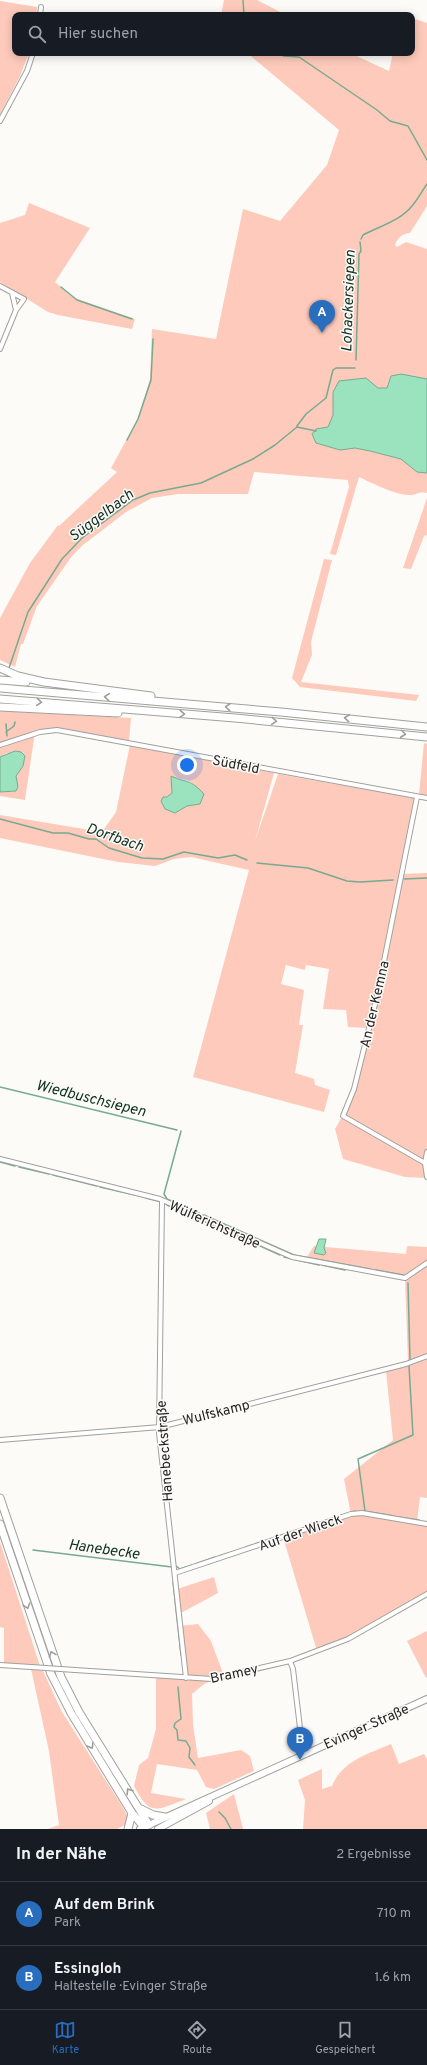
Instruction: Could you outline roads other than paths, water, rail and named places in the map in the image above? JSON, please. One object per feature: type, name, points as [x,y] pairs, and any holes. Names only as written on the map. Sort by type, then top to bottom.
[{"type":"highway","points":[[0,668],[18,676],[44,682]]},
{"type":"highway","points":[[0,680],[44,682],[156,697],[174,702]]},
{"type":"highway","points":[[0,688],[174,702],[427,728]]},
{"type":"highway","points":[[0,699],[287,722],[427,737]]},
{"type":"highway","points":[[0,707],[127,714],[144,711]]},
{"type":"highway","points":[[0,1498],[61,1677],[82,1717],[140,1808],[145,1828]]},
{"type":"highway","points":[[0,1524],[51,1674],[71,1713],[132,1813],[145,1828]]},
{"type":"highway","points":[[140,1808],[148,1813],[165,1817]]},
{"type":"highway","points":[[128,1829],[132,1813]]},
{"type":"main road","name":"Evinger Straße","points":[[218,1794],[307,1752],[427,1699]]},
{"type":"main road","points":[[145,1828],[165,1817],[218,1794]]},
{"type":"main road","points":[[158,1829],[203,1805],[218,1794]]},
{"type":"street","points":[[40,12],[41,7]]},
{"type":"street","points":[[0,121],[27,71],[32,56]]},
{"type":"street","points":[[0,286],[24,299],[16,310],[0,349]]},
{"type":"street","points":[[11,293],[16,310]]},
{"type":"street","name":"Südfeld","points":[[0,745],[40,732],[57,730],[427,798]]},
{"type":"street","name":"An der Kemna","points":[[416,797],[377,996],[354,1089],[343,1116],[425,1163]]},
{"type":"street","points":[[427,1152],[425,1163],[427,1177]]},
{"type":"street","name":"Wülferichstraße","points":[[0,1159],[162,1200],[286,1254],[305,1260],[405,1278],[427,1263]]},
{"type":"street","name":"Hanebeckstraße","points":[[162,1200],[160,1427],[186,1678]]},
{"type":"street","name":"Wulfskamp","points":[[0,1440],[160,1427],[406,1364],[427,1356]]},
{"type":"street","name":"Auf der Wieck","points":[[175,1573],[357,1513],[427,1524]]},
{"type":"street","name":"Bramey","points":[[0,1665],[212,1679],[290,1661],[348,1639],[427,1594]]},
{"type":"street","points":[[290,1661],[293,1669],[300,1728],[307,1752]]},
{"type":"waterway","points":[[243,0],[244,12]]},
{"type":"waterway","points":[[284,56],[299,57],[377,110],[390,121],[408,126],[427,160]]},
{"type":"waterway","name":"Lohackersiepen","points":[[361,239],[363,235],[402,216],[416,201],[427,184]]},
{"type":"waterway","name":"Lohackersiepen","points":[[356,360],[359,254],[361,251],[360,242]]},
{"type":"waterway","points":[[61,287],[77,300],[132,319]]},
{"type":"waterway","points":[[127,440],[138,419],[151,380],[153,339]]},
{"type":"waterway","name":"Lohackersiepen","points":[[297,426],[306,414],[326,398],[333,370],[336,368],[355,368]]},
{"type":"waterway","name":"Süggelbach","points":[[9,668],[28,612],[62,559],[82,538],[133,500],[150,493],[201,483],[253,459],[275,445],[297,427],[316,431]]},
{"type":"waterway","points":[[6,732],[14,726],[15,722]]},
{"type":"waterway","points":[[6,724],[7,736]]},
{"type":"waterway","name":"Dorfbach","points":[[0,819],[53,833],[68,833],[89,839],[96,839],[109,848],[142,858],[163,859],[184,852],[218,858],[235,855],[247,860]]},
{"type":"waterway","name":"Dorfbach","points":[[257,863],[308,868],[347,881],[360,882],[393,880]]},
{"type":"waterway","name":"Dorfbach","points":[[404,879],[427,878]]},
{"type":"waterway","name":"Wiedbuschsiepen","points":[[0,1087],[177,1130]]},
{"type":"waterway","name":"Wiedbuschsiepen","points":[[181,1131],[164,1194],[167,1199],[199,1213]]},
{"type":"waterway","points":[[0,1162],[15,1166]]},
{"type":"waterway","points":[[19,1167],[49,1174]]},
{"type":"waterway","points":[[53,1175],[97,1186]]},
{"type":"waterway","points":[[100,1187],[144,1197]]},
{"type":"waterway","points":[[146,1198],[158,1201]]},
{"type":"waterway","points":[[167,1205],[198,1219]]},
{"type":"waterway","name":"Wiedbuschsiepen","points":[[204,1215],[294,1255],[370,1269]]},
{"type":"waterway","points":[[201,1220],[225,1230]]},
{"type":"waterway","points":[[229,1232],[280,1255]]},
{"type":"waterway","points":[[284,1257],[319,1265]]},
{"type":"waterway","points":[[322,1265],[345,1270]]},
{"type":"waterway","name":"Wiedbuschsiepen","points":[[376,1270],[403,1275]]},
{"type":"waterway","name":"Wiedbuschsiepen","points":[[408,1283],[410,1360]]},
{"type":"waterway","name":"Wiedbuschsiepen","points":[[365,1511],[358,1459],[413,1435],[409,1366]]},
{"type":"waterway","name":"Wiedbuschsiepen","points":[[289,1533],[355,1511]]},
{"type":"waterway","points":[[364,1511],[394,1516]]},
{"type":"waterway","points":[[398,1517],[419,1520]]},
{"type":"waterway","name":"Wiedbuschsiepen","points":[[246,1547],[252,1545]]},
{"type":"waterway","name":"Wiedbuschsiepen","points":[[219,1556],[242,1549]]},
{"type":"waterway","name":"Hanebecke","points":[[33,1550],[172,1568]]},
{"type":"waterway","name":"Wiedbuschsiepen","points":[[195,1564],[215,1557]]},
{"type":"waterway","name":"Wiedbuschsiepen","points":[[176,1566],[180,1569],[192,1565]]},
{"type":"waterway","name":"Hanebecke","points":[[173,1582],[181,1655]]},
{"type":"waterway","name":"Hanebecke","points":[[178,1687],[181,1719],[175,1723],[174,1727],[177,1730],[178,1740],[186,1741],[190,1748],[189,1757],[195,1765]]},
{"type":"waterway","name":"Hanebecke","points":[[219,1812],[225,1818],[231,1829]]},
{"type":"place","name":"Auf dem Brink","points":[[322,333]]},
{"type":"place","name":"Essingloh","points":[[300,1760]]}]
